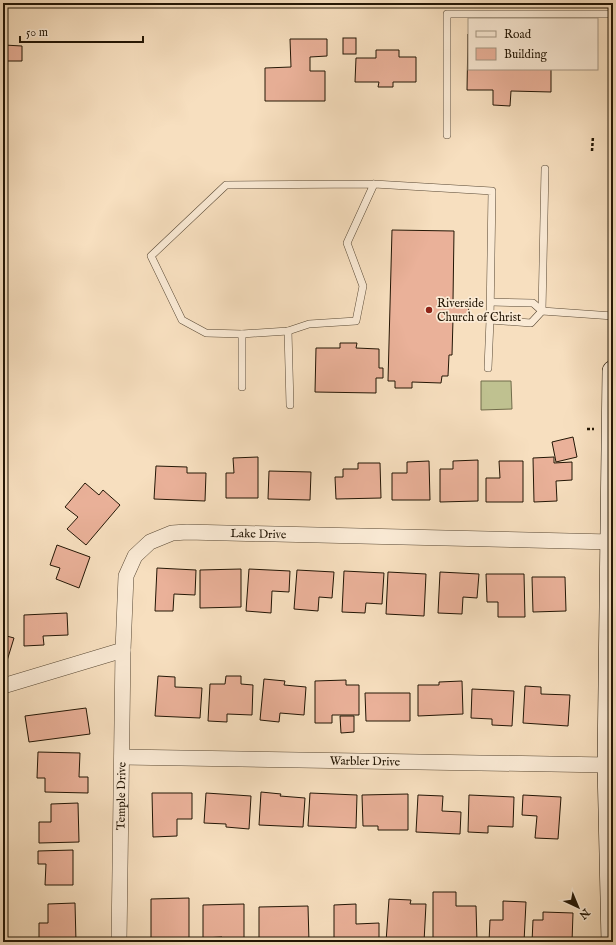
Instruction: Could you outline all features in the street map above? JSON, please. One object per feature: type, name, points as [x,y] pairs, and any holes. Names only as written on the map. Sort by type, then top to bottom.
[{"type":"main road","points":[[612,942],[608,765],[612,655],[611,542],[613,371]]},
{"type":"street","name":"Lake Drive","points":[[123,650],[126,576],[135,556],[150,542],[172,533],[187,532],[611,542]]},
{"type":"street","points":[[3,686],[123,650]]},
{"type":"street","name":"Temple Drive","points":[[118,942],[123,650]]},
{"type":"street","name":"Warbler Drive","points":[[122,756],[608,765]]},
{"type":"lane","points":[[447,135],[447,14],[613,14]]},
{"type":"lane","points":[[490,320],[531,323],[542,311],[544,169]]},
{"type":"lane","points":[[374,184],[347,243],[363,286],[356,321],[309,324],[288,331],[242,334],[206,333],[182,320],[151,256],[226,185],[374,184],[492,191],[491,302],[488,368]]},
{"type":"lane","points":[[491,302],[534,303],[542,311],[613,316]]},
{"type":"lane","points":[[288,331],[290,405]]},
{"type":"lane","points":[[242,334],[242,387]]},
{"type":"path","points":[[592,151],[593,136]]},
{"type":"path","points":[[588,429],[594,429]]},
{"type":"green space","points":[[481,381],[511,381],[512,409],[481,410]]},
{"type":"building","points":[[468,34],[468,70],[551,70],[551,92],[511,91],[510,106],[493,105],[493,90],[467,90]]},
{"type":"building","points":[[343,38],[356,38],[356,54],[343,54]]},
{"type":"building","points":[[290,39],[327,39],[327,56],[310,57],[310,71],[325,71],[325,101],[265,101],[265,68],[291,67]]},
{"type":"building","points":[[4,45],[22,46],[22,61],[3,61]]},
{"type":"building","points":[[376,50],[399,50],[399,57],[416,57],[416,82],[393,82],[393,87],[378,87],[379,82],[355,82],[356,58],[376,58]]},
{"type":"building","name":"Riverside Church of Christ","points":[[392,230],[454,231],[453,301],[469,302],[468,319],[453,319],[452,355],[449,355],[448,376],[442,376],[441,383],[412,382],[412,388],[395,388],[395,381],[388,381]]},
{"type":"building","points":[[3,304],[6,304],[3,324]]},
{"type":"building","points":[[340,343],[357,343],[356,348],[379,349],[379,368],[383,368],[383,378],[376,378],[376,393],[315,392],[316,348],[340,348]]},
{"type":"building","points":[[573,437],[577,457],[556,462],[552,442]]},
{"type":"building","points":[[258,457],[258,498],[226,498],[226,473],[234,473],[233,458]]},
{"type":"building","points":[[554,457],[554,463],[572,462],[572,480],[556,481],[557,501],[534,502],[533,458]]},
{"type":"building","points":[[478,460],[478,501],[440,502],[440,469],[453,469],[453,461]]},
{"type":"building","points":[[429,461],[430,500],[392,500],[392,473],[407,473],[407,462]]},
{"type":"building","points":[[499,461],[523,461],[523,502],[486,502],[486,478],[500,478]]},
{"type":"building","points":[[358,463],[380,463],[381,498],[336,499],[335,477],[343,477],[343,469],[358,469]]},
{"type":"building","points":[[156,466],[187,467],[187,473],[206,473],[205,501],[154,499]]},
{"type":"building","points":[[269,471],[311,472],[310,500],[268,499]]},
{"type":"building","points":[[85,483],[99,495],[103,490],[120,505],[86,545],[67,529],[78,517],[65,507]]},
{"type":"building","points":[[57,545],[90,557],[79,588],[56,579],[60,568],[50,565]]},
{"type":"building","points":[[157,568],[196,570],[195,595],[174,594],[173,611],[155,611]]},
{"type":"building","points":[[241,569],[241,607],[200,608],[200,570]]},
{"type":"building","points":[[249,569],[290,571],[289,592],[272,591],[271,613],[246,611]]},
{"type":"building","points":[[297,570],[334,572],[332,598],[319,597],[318,611],[294,609]]},
{"type":"building","points":[[344,571],[384,573],[382,604],[366,603],[365,613],[342,612]]},
{"type":"building","points":[[388,572],[426,574],[424,616],[386,614]]},
{"type":"building","points":[[440,572],[479,574],[477,598],[463,597],[462,614],[438,613]]},
{"type":"building","points":[[486,574],[524,574],[525,617],[498,617],[498,602],[487,602]]},
{"type":"building","points":[[532,577],[565,577],[566,611],[533,612]]},
{"type":"building","points":[[67,613],[68,635],[43,636],[44,645],[24,646],[24,615]]},
{"type":"building","points":[[3,635],[14,638],[6,664],[3,663]]},
{"type":"building","points":[[158,676],[175,677],[175,687],[202,688],[200,718],[155,716]]},
{"type":"building","points":[[226,676],[241,676],[241,684],[253,685],[252,715],[227,714],[227,722],[208,721],[210,684],[225,684]]},
{"type":"building","points":[[264,679],[285,681],[284,685],[306,687],[304,715],[280,713],[279,722],[260,720]]},
{"type":"building","points":[[346,680],[346,685],[359,685],[359,715],[332,715],[332,723],[315,723],[315,681]]},
{"type":"building","points":[[462,681],[463,714],[418,716],[418,685],[439,685],[439,682]]},
{"type":"building","points":[[525,686],[541,687],[541,694],[570,695],[568,726],[523,723]]},
{"type":"building","points":[[472,689],[514,691],[512,726],[492,725],[492,719],[471,718]]},
{"type":"building","points":[[365,693],[410,693],[410,721],[366,721]]},
{"type":"building","points":[[86,708],[90,734],[29,742],[25,716]]},
{"type":"building","points":[[340,716],[354,716],[354,732],[341,733]]},
{"type":"building","points":[[38,752],[80,753],[79,777],[88,777],[88,793],[45,792],[45,778],[37,778]]},
{"type":"building","points":[[261,792],[281,794],[280,796],[305,798],[303,827],[259,825]]},
{"type":"building","points":[[152,793],[192,793],[192,819],[177,819],[177,836],[153,837]]},
{"type":"building","points":[[206,793],[251,796],[249,829],[226,827],[226,824],[204,823]]},
{"type":"building","points":[[310,793],[357,795],[356,828],[308,826]]},
{"type":"building","points":[[408,794],[408,830],[378,830],[378,826],[363,826],[362,795]]},
{"type":"building","points":[[418,795],[443,796],[442,811],[461,812],[460,834],[416,832]]},
{"type":"building","points":[[469,795],[514,797],[513,827],[488,826],[488,833],[468,832]]},
{"type":"building","points":[[523,795],[561,797],[558,839],[535,838],[537,816],[522,815]]},
{"type":"building","points":[[78,803],[79,842],[39,843],[39,822],[51,822],[51,804]]},
{"type":"building","points":[[73,850],[73,885],[45,885],[46,864],[38,864],[38,851]]},
{"type":"building","points":[[433,892],[456,892],[456,906],[476,906],[477,942],[433,942]]},
{"type":"building","points":[[189,898],[189,939],[151,940],[151,899]]},
{"type":"building","points":[[389,899],[411,900],[410,904],[426,904],[424,942],[386,942]]},
{"type":"building","points":[[503,901],[526,902],[524,942],[489,942],[490,920],[503,920]]},
{"type":"building","points":[[75,903],[76,942],[49,942],[49,940],[39,940],[39,923],[48,923],[48,904]]},
{"type":"building","points":[[244,904],[244,939],[222,939],[222,937],[203,938],[203,905]]},
{"type":"building","points":[[356,904],[356,924],[379,923],[379,942],[334,942],[334,905]]},
{"type":"building","points":[[308,906],[309,942],[259,942],[259,907]]},
{"type":"building","points":[[543,912],[573,913],[572,942],[532,942],[533,920],[543,920]]},
{"type":"place","name":"Riverside Church of Christ","points":[[429,310]]}]
